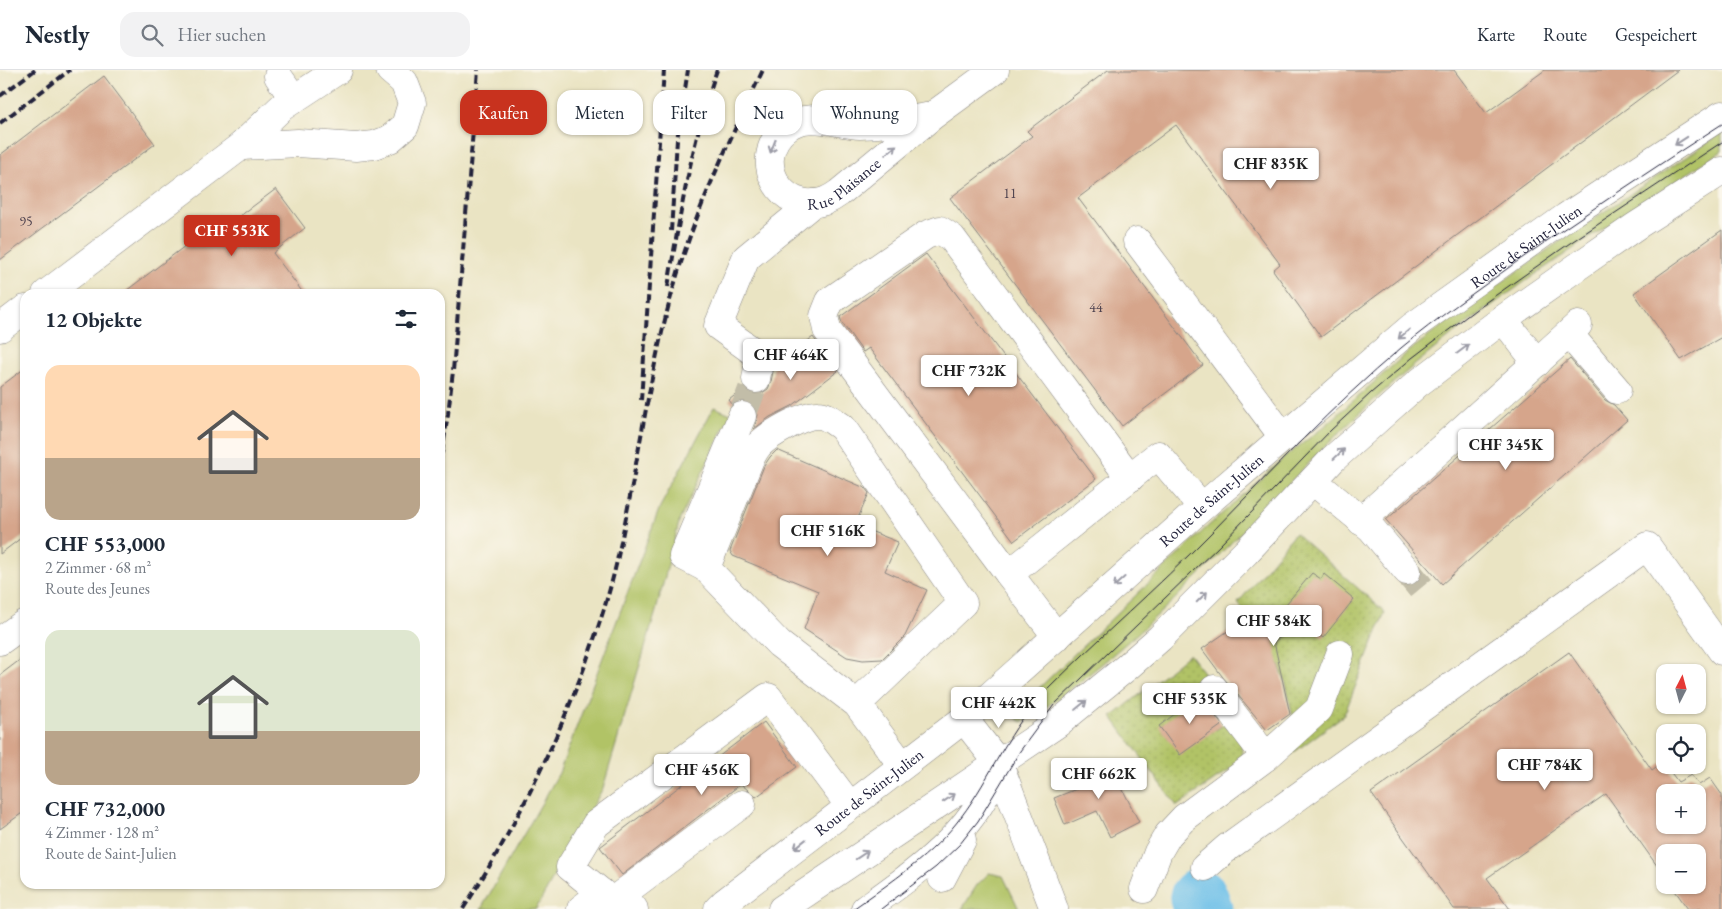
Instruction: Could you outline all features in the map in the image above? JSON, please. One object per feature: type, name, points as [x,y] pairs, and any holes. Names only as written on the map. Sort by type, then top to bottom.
[{"type":"main road","points":[[53,289],[241,146],[282,107],[338,70]]},
{"type":"main road","name":"Rue Plaisance","points":[[932,116],[892,123],[859,125],[812,119],[799,121],[787,127],[777,136],[771,148],[769,162],[771,175],[778,187],[788,196],[800,202],[826,201],[839,194],[932,116],[995,70]]},
{"type":"main road","points":[[241,146],[298,143],[356,147],[374,145],[390,139],[405,126],[412,103],[402,74]]},
{"type":"main road","points":[[278,76],[294,99]]},
{"type":"main road","name":"Route de Saint-Julien","points":[[718,909],[964,718],[1202,507],[1412,327],[1566,216],[1722,115]]},
{"type":"main road","points":[[782,909],[1058,724],[1140,656],[1210,589],[1334,460],[1417,384],[1503,319],[1636,226],[1722,171]]},
{"type":"main road","points":[[756,379],[759,362],[754,352],[718,326],[746,258],[813,203]]},
{"type":"main road","points":[[1057,637],[827,330],[824,316],[830,302],[926,235],[940,230],[952,238],[1130,478]]},
{"type":"main road","points":[[1137,241],[1284,438]]},
{"type":"main road","points":[[0,328],[20,313]]},
{"type":"main road","points":[[1503,319],[1536,363]]},
{"type":"main road","points":[[1361,521],[1574,330],[1617,390]]},
{"type":"main road","points":[[706,568],[757,446],[769,437],[807,416],[818,414],[828,417],[842,427],[963,604],[857,704]]},
{"type":"main road","points":[[742,416],[683,556],[706,568],[779,644],[857,704],[902,765]]},
{"type":"main road","points":[[1009,574],[1158,455],[1202,507]]},
{"type":"main road","points":[[1313,481],[1371,528],[1407,571]]},
{"type":"main road","points":[[1205,867],[1228,848],[1647,546],[1722,651]]},
{"type":"main road","points":[[0,641],[20,627]]},
{"type":"main road","points":[[1144,889],[1158,852],[1168,835],[1184,818],[1266,757],[1318,710],[1340,654]]},
{"type":"main road","points":[[1214,689],[1266,757]]},
{"type":"main road","points":[[620,899],[570,866],[596,824],[768,697],[813,772],[850,806]]},
{"type":"main road","points":[[964,718],[999,764],[1054,909]]},
{"type":"main road","points":[[942,878],[972,817],[989,790],[999,764]]},
{"type":"main road","points":[[581,909],[620,899],[742,804]]},
{"type":"main road","points":[[865,909],[913,875],[948,845],[972,817]]},
{"type":"green space","points":[[1722,133],[1722,151],[1499,300],[1414,365],[1340,432],[1174,600],[1139,632],[1054,702],[1022,722],[1018,720],[1016,715],[1038,689],[1205,529],[1285,457],[1326,425],[1408,352],[1475,301],[1566,237]]},
{"type":"green space","points":[[714,407],[731,414],[680,519],[656,611],[603,788],[536,909],[481,909],[559,773],[660,507]]},
{"type":"green space","points":[[1295,533],[1385,612],[1344,715],[1281,762],[1293,718],[1285,680],[1274,652],[1238,603]]},
{"type":"green space","points":[[1189,654],[1209,680],[1191,695],[1216,730],[1223,725],[1232,726],[1241,743],[1242,756],[1241,762],[1177,806],[1112,717]]},
{"type":"green space","points":[[989,873],[1003,876],[1019,909],[962,909],[977,885]]},
{"type":"building","points":[[1108,70],[1454,70],[1486,113],[1545,70],[1678,70],[1321,337],[1273,270],[1280,264],[1176,125],[1078,198],[1203,365],[1122,426],[950,198],[1032,136],[1027,131]]},
{"type":"building","points":[[104,76],[155,144],[0,260],[0,155]]},
{"type":"building","points":[[276,189],[305,228],[273,253],[300,289],[129,289],[202,233],[208,240]]},
{"type":"building","points":[[1722,230],[1722,337],[1681,360],[1634,293]]},
{"type":"building","points":[[926,254],[1096,479],[1014,541],[869,348],[863,352],[842,323],[840,317]]},
{"type":"building","points":[[813,337],[838,371],[792,406],[770,417],[754,429],[758,415],[754,406],[748,401],[741,400],[732,404],[729,400],[744,388],[754,394],[762,393],[768,389],[774,366]]},
{"type":"building","points":[[1570,359],[1605,400],[1614,405],[1627,420],[1442,584],[1386,520]]},
{"type":"building","points":[[20,372],[20,539],[0,554],[0,387]]},
{"type":"building","points":[[777,450],[865,488],[869,493],[855,525],[898,542],[885,571],[927,590],[905,636],[882,659],[863,660],[847,657],[804,629],[818,591],[733,556],[730,551],[764,466]]},
{"type":"building","points":[[1312,573],[1321,579],[1324,574],[1354,599],[1323,638],[1303,621],[1274,642],[1290,714],[1267,730],[1202,649],[1248,617],[1261,634]]},
{"type":"building","points":[[1569,652],[1652,770],[1656,767],[1656,774],[1672,774],[1678,782],[1691,775],[1698,784],[1656,784],[1656,834],[1706,834],[1706,784],[1701,784],[1710,778],[1722,795],[1722,909],[1688,909],[1677,894],[1706,894],[1706,844],[1656,844],[1656,864],[1606,794],[1487,878],[1510,909],[1454,909],[1371,793]]},
{"type":"building","points":[[20,660],[20,815],[0,829],[0,675]]},
{"type":"building","points":[[1200,695],[1222,725],[1180,755],[1159,726]]},
{"type":"building","points":[[764,722],[797,767],[756,797],[741,784],[622,875],[600,847]]},
{"type":"building","points":[[1108,760],[1139,822],[1110,837],[1097,811],[1065,825],[1054,798],[1084,786],[1079,775]]},
{"type":"waterway","points":[[1199,898],[1203,909]]},
{"type":"tunnel","points":[[742,416],[756,379]]},
{"type":"tunnel","points":[[1407,571],[1421,588]]},
{"type":"tram line","points":[[853,909],[911,867],[938,844],[972,801],[1011,736],[1034,704],[1067,670],[1190,554],[1303,439],[1376,370],[1429,326],[1515,263],[1618,192],[1722,124]]},
{"type":"tram line","points":[[881,909],[936,867],[960,844],[978,821],[1020,751],[1054,705],[1220,545],[1331,430],[1371,393],[1412,358],[1479,307],[1570,243],[1722,142]]},
{"type":"railway","points":[[0,96],[35,70]]},
{"type":"railway","points":[[0,123],[70,70]]},
{"type":"railway","points":[[445,433],[453,371],[478,70]]},
{"type":"railway","points":[[641,400],[664,70]]},
{"type":"railway","points":[[671,231],[677,140],[688,70]]},
{"type":"railway","points":[[668,287],[682,205],[700,123],[717,70]]},
{"type":"railway","points":[[463,909],[498,851],[530,792],[545,762],[584,668],[615,570],[652,376],[679,269],[707,193],[763,70]]}]
